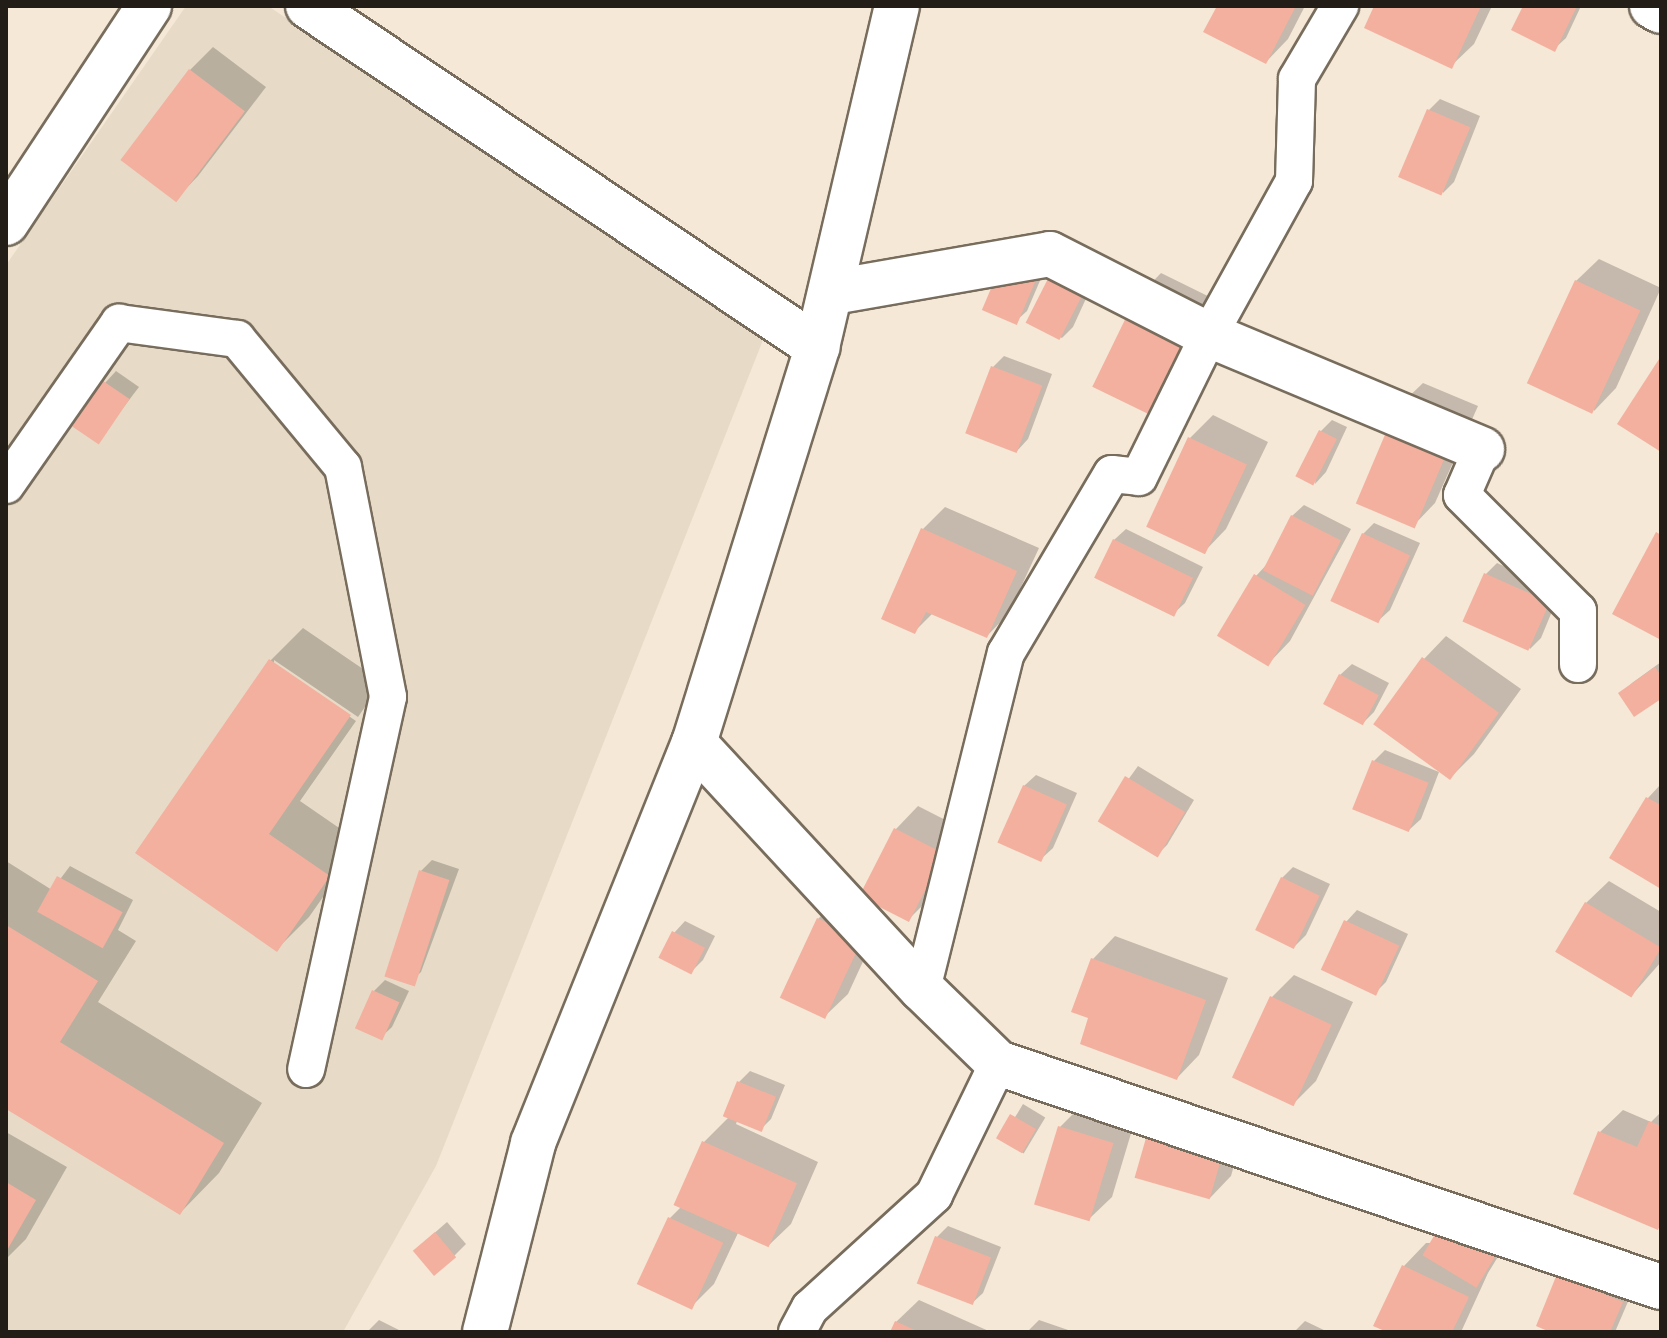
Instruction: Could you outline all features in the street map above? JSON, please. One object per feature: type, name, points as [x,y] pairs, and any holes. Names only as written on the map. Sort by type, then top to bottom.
[{"type":"street","points":[[6,223],[149,6]]},
{"type":"street","points":[[308,6],[817,347]]},
{"type":"street","points":[[485,1332],[533,1143],[694,743],[833,292],[897,6]]},
{"type":"street","points":[[1652,6],[1661,11]]},
{"type":"street","points":[[833,292],[1050,254],[1209,335],[1482,449]]},
{"type":"street","points":[[694,743],[922,989],[998,1063],[1661,1287]]},
{"type":"lane","points":[[922,989],[1006,653],[1112,474],[1139,477],[1209,335],[1294,181],[1297,79],[1340,6]]},
{"type":"lane","points":[[6,485],[119,323],[237,339],[343,467],[388,697],[306,1069]]},
{"type":"lane","points":[[1482,449],[1462,495],[1578,611],[1578,664]]},
{"type":"lane","points":[[797,1332],[810,1308],[934,1195],[998,1063]]},
{"type":"shaded area","points":[[186,6],[268,6],[765,335],[436,1166],[343,1332],[6,1332],[6,265]]},
{"type":"building","points":[[1217,6],[1296,6],[1266,64],[1203,32]]},
{"type":"building","points":[[1374,6],[1481,6],[1452,69],[1364,28]]},
{"type":"building","points":[[1523,6],[1577,6],[1555,52],[1511,30]]},
{"type":"building","points":[[189,69],[245,111],[176,202],[120,160]]},
{"type":"building","points":[[1427,109],[1470,127],[1441,195],[1398,177]]},
{"type":"building","points":[[1056,263],[1090,280],[1059,340],[1026,323]]},
{"type":"building","points":[[1001,265],[1036,280],[1017,325],[982,310]]},
{"type":"building","points":[[1575,280],[1640,310],[1592,414],[1527,383]]},
{"type":"building","points":[[1137,295],[1201,326],[1156,418],[1092,387]]},
{"type":"building","points":[[1661,356],[1661,452],[1617,424]]},
{"type":"building","points":[[991,366],[1042,386],[1017,453],[965,433]]},
{"type":"building","points":[[103,381],[130,399],[99,444],[72,427]]},
{"type":"building","points":[[1398,404],[1457,429],[1415,528],[1356,503]]},
{"type":"building","points":[[1319,430],[1337,439],[1313,485],[1295,476]]},
{"type":"building","points":[[1188,437],[1247,464],[1205,554],[1146,527]]},
{"type":"building","points":[[1291,515],[1341,540],[1313,596],[1263,570]]},
{"type":"building","points":[[921,528],[1017,571],[987,638],[926,612],[915,634],[881,619]]},
{"type":"building","points":[[1656,532],[1661,535],[1661,640],[1612,614]]},
{"type":"building","points":[[1362,533],[1410,555],[1378,623],[1330,601]]},
{"type":"building","points":[[1113,539],[1193,578],[1174,617],[1094,578]]},
{"type":"building","points":[[1484,573],[1550,602],[1528,651],[1462,621]]},
{"type":"building","points":[[1254,574],[1305,605],[1268,667],[1217,636]]},
{"type":"building","points":[[1422,657],[1499,713],[1450,780],[1373,724]]},
{"type":"building","points":[[269,659],[351,715],[269,834],[330,876],[277,952],[135,853]]},
{"type":"building","points":[[1655,667],[1661,676],[1661,699],[1634,717],[1618,693]]},
{"type":"building","points":[[1339,674],[1379,695],[1363,725],[1323,704]]},
{"type":"building","points":[[1372,760],[1429,783],[1409,832],[1352,809]]},
{"type":"building","points":[[1125,776],[1185,812],[1158,857],[1098,821]]},
{"type":"building","points":[[1023,785],[1067,805],[1041,862],[997,843]]},
{"type":"building","points":[[1646,797],[1661,805],[1661,889],[1609,858]]},
{"type":"building","points":[[894,828],[944,853],[909,922],[859,897]]},
{"type":"building","points":[[419,870],[449,880],[415,986],[384,977]]},
{"type":"building","points":[[57,876],[123,912],[103,948],[37,912]]},
{"type":"building","points":[[1281,877],[1320,896],[1294,949],[1255,930]]},
{"type":"building","points":[[1585,902],[1661,948],[1631,998],[1555,952]]},
{"type":"building","points":[[817,918],[862,939],[825,1019],[780,998]]},
{"type":"building","points":[[1344,920],[1399,946],[1376,996],[1321,970]]},
{"type":"building","points":[[6,925],[98,981],[60,1042],[224,1143],[180,1215],[6,1109]]},
{"type":"building","points":[[672,931],[705,948],[691,975],[658,958]]},
{"type":"building","points":[[1091,958],[1206,1000],[1177,1080],[1080,1044],[1088,1018],[1071,1012]]},
{"type":"building","points":[[372,990],[399,1002],[382,1041],[355,1028]]},
{"type":"building","points":[[1270,996],[1332,1025],[1294,1106],[1232,1078]]},
{"type":"building","points":[[737,1081],[776,1097],[762,1132],[723,1116]]},
{"type":"building","points":[[1010,1114],[1036,1129],[1022,1153],[996,1138]]},
{"type":"building","points":[[1649,1121],[1661,1126],[1661,1223],[1658,1230],[1573,1194],[1598,1131],[1637,1147]]},
{"type":"building","points":[[1150,1124],[1225,1145],[1210,1199],[1135,1178]]},
{"type":"building","points":[[1058,1126],[1113,1143],[1089,1221],[1034,1204]]},
{"type":"building","points":[[702,1141],[797,1183],[769,1247],[674,1205]]},
{"type":"building","points":[[6,1182],[36,1200],[6,1252]]},
{"type":"building","points":[[668,1217],[723,1243],[692,1310],[637,1284]]},
{"type":"building","points":[[1443,1221],[1497,1253],[1476,1288],[1422,1255]]},
{"type":"building","points":[[435,1232],[456,1257],[434,1276],[413,1251]]},
{"type":"building","points":[[935,1236],[991,1258],[973,1305],[917,1284]]},
{"type":"building","points":[[1402,1265],[1469,1297],[1452,1332],[1387,1332],[1373,1326]]},
{"type":"building","points":[[1557,1274],[1623,1302],[1610,1332],[1550,1332],[1536,1326]]},
{"type":"building","points":[[895,1321],[919,1332],[890,1332]]}]
